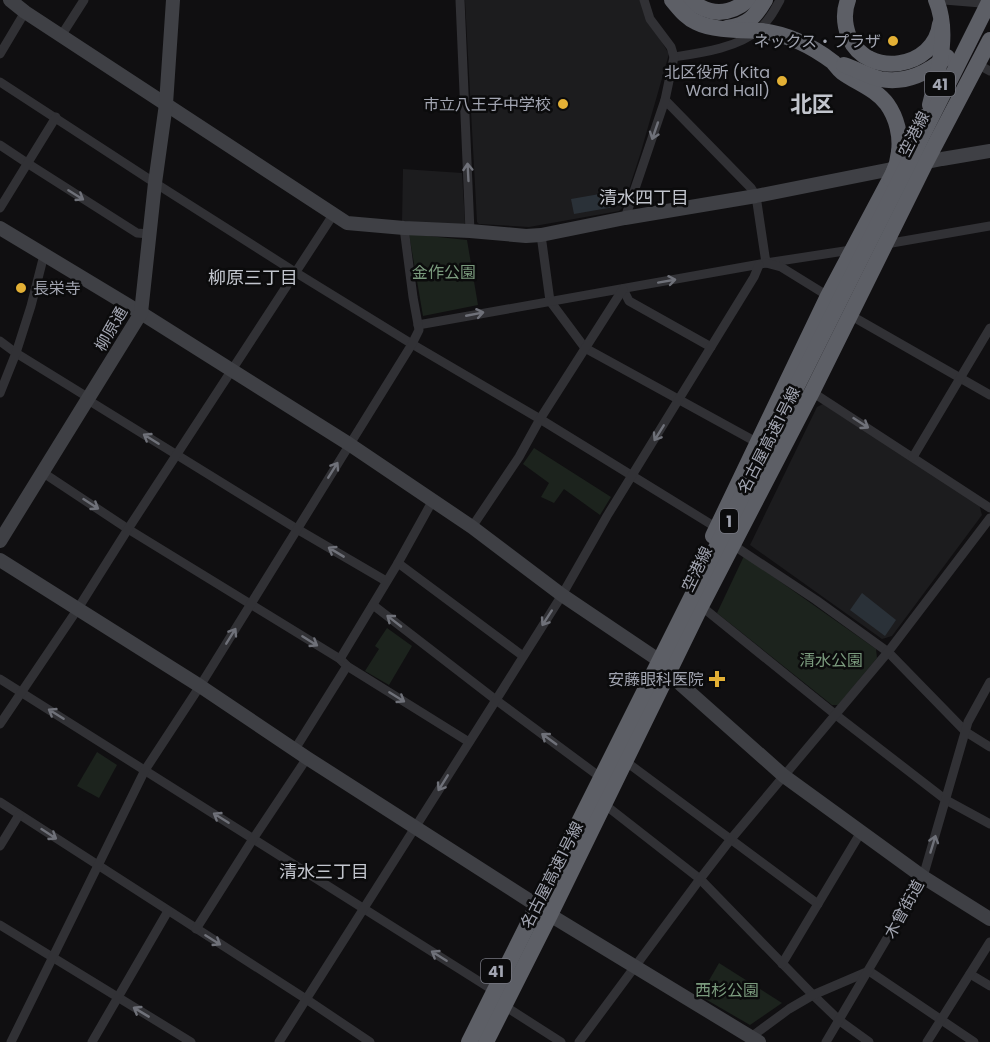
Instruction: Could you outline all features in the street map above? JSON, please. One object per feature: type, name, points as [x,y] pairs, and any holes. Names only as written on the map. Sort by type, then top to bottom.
[{"type":"highway","points":[[666,0],[675,13],[694,27],[717,30],[745,25],[765,0]]},
{"type":"highway","points":[[672,0],[696,23],[727,29],[773,32],[789,37],[834,63],[840,70],[877,94],[887,104],[897,125],[900,146],[892,178],[814,344],[811,357]]},
{"type":"highway","points":[[681,0],[685,6],[697,14],[715,20],[727,20],[738,15],[749,6],[750,0]]},
{"type":"highway","points":[[690,0],[697,6],[710,11],[723,12],[733,10],[750,0]]},
{"type":"highway","points":[[848,0],[845,22],[855,47],[867,58],[898,64],[917,58],[935,41],[941,23],[936,0]]},
{"type":"highway","points":[[810,389],[816,361],[917,151],[941,55],[941,18],[936,0]]},
{"type":"highway","points":[[834,63],[880,79],[920,75],[948,56],[984,1]]},
{"type":"highway","name":"名古屋高速1号線","points":[[469,1042],[811,357],[984,1]]},
{"type":"highway","name":"空港線","points":[[462,1042],[530,901],[654,657],[851,250],[984,1]]},
{"type":"highway","name":"名古屋高速1号線","points":[[480,1042],[810,389],[990,23]]},
{"type":"highway","name":"空港線","points":[[486,1042],[810,389],[850,315],[926,162],[983,68],[990,40]]},
{"type":"street","points":[[61,36],[84,0]]},
{"type":"street","name":"柳原通","points":[[0,541],[141,313],[166,104],[172,0]]},
{"type":"street","points":[[459,0],[470,231]]},
{"type":"street","points":[[625,218],[665,100],[674,57],[672,47],[650,19],[644,0]]},
{"type":"street","points":[[674,57],[697,54],[743,39],[757,31],[771,17],[780,0]]},
{"type":"street","points":[[944,0],[984,1]]},
{"type":"street","points":[[0,54],[19,5],[61,36],[347,223],[526,236],[541,235],[990,151]]},
{"type":"street","points":[[0,82],[295,272],[717,528]]},
{"type":"street","points":[[279,1042],[562,595],[607,516],[763,264],[756,196],[751,188],[665,100]]},
{"type":"street","points":[[0,208],[56,117]]},
{"type":"street","points":[[0,145],[137,233],[150,234]]},
{"type":"street","points":[[0,724],[77,610],[333,215]]},
{"type":"street","points":[[886,244],[990,226]]},
{"type":"street","points":[[0,228],[350,444],[472,527],[562,595],[654,657],[784,776],[923,877],[990,919]]},
{"type":"street","points":[[11,1042],[145,770],[200,686],[412,344],[418,325],[404,228]]},
{"type":"street","points":[[541,235],[550,300],[585,348],[758,442]]},
{"type":"street","points":[[418,325],[550,300],[851,250]]},
{"type":"street","points":[[0,393],[31,306],[44,255]]},
{"type":"street","points":[[763,264],[781,267],[828,296]]},
{"type":"street","points":[[624,289],[629,301],[711,347]]},
{"type":"street","points":[[472,527],[519,457],[540,419],[624,289]]},
{"type":"street","points":[[850,315],[990,395]]},
{"type":"street","points":[[913,457],[990,328]]},
{"type":"street","points":[[0,341],[177,455],[386,581]]},
{"type":"street","points":[[810,389],[990,508]]},
{"type":"street","points":[[42,472],[128,529],[340,659],[347,666],[469,742]]},
{"type":"street","points":[[340,659],[433,500]]},
{"type":"street","points":[[579,1042],[731,839],[888,652],[990,518]]},
{"type":"street","points":[[733,545],[816,600],[888,652],[966,732],[990,747]]},
{"type":"street","points":[[0,560],[200,686],[550,915],[754,1040],[789,1009],[813,995],[869,971],[974,1042]]},
{"type":"street","points":[[398,563],[523,656]]},
{"type":"street","points":[[373,604],[596,774]]},
{"type":"street","points":[[701,606],[946,800],[990,824]]},
{"type":"street","points":[[295,749],[347,666]]},
{"type":"street","points":[[0,679],[488,987]]},
{"type":"street","name":"木曾街道","points":[[826,1042],[923,877],[968,722],[990,682]]},
{"type":"street","points":[[196,929],[307,758]]},
{"type":"street","points":[[625,761],[818,904]]},
{"type":"street","points":[[0,802],[370,1042]]},
{"type":"street","points":[[604,804],[700,879],[813,995],[840,1021],[869,1042]]},
{"type":"street","points":[[0,846],[19,815]]},
{"type":"street","points":[[782,964],[861,832]]},
{"type":"street","points":[[92,1042],[168,911]]},
{"type":"street","points":[[0,925],[191,1042]]},
{"type":"street","points":[[927,1042],[990,942]]},
{"type":"street","points":[[970,974],[990,986]]},
{"type":"street","points":[[503,1005],[561,1042]]},
{"type":"shaded area","name":"市立八王子中学校","points":[[465,0],[644,0],[648,19],[669,54],[640,155],[623,207],[619,211],[529,227],[477,222]]},
{"type":"shaded area","points":[[403,169],[462,173],[465,223],[461,227],[402,223]]},
{"type":"shaded area","points":[[611,192],[614,207],[574,214],[571,199]]},
{"type":"shaded area","points":[[823,404],[979,504],[982,515],[892,636],[882,639],[750,545],[817,407]]},
{"type":"shaded area","points":[[862,593],[896,620],[885,636],[850,610]]},
{"type":"green space","name":"金作公園","points":[[409,234],[467,240],[478,305],[423,316]]},
{"type":"green space","points":[[534,448],[611,497],[600,515],[564,489],[554,503],[541,497],[549,483],[523,464]]},
{"type":"green space","name":"清水公園","points":[[744,556],[876,649],[877,658],[838,705],[832,705],[717,613]]},
{"type":"green space","points":[[387,628],[412,646],[389,685],[365,671],[379,649],[375,646]]},
{"type":"green space","points":[[97,752],[117,765],[99,798],[77,786]]},
{"type":"green space","name":"西杉公園","points":[[719,963],[782,1003],[750,1025],[700,996]]},
{"type":"place","name":"ネックス・プラザ","points":[[893,41]]},
{"type":"place","name":"北区役所 (Kita Ward Hall)","points":[[782,81]]},
{"type":"place","name":"市立八王子中学校","points":[[563,104]]},
{"type":"place","name":"長栄寺","points":[[21,288]]},
{"type":"place","name":"安藤眼科医院","points":[[717,679]]},
{"type":"district","name":"北区","points":[[812,104]]},
{"type":"district","name":"清水四丁目","points":[[644,197]]},
{"type":"district","name":"柳原三丁目","points":[[253,277]]},
{"type":"district","name":"清水三丁目","points":[[324,871]]}]
